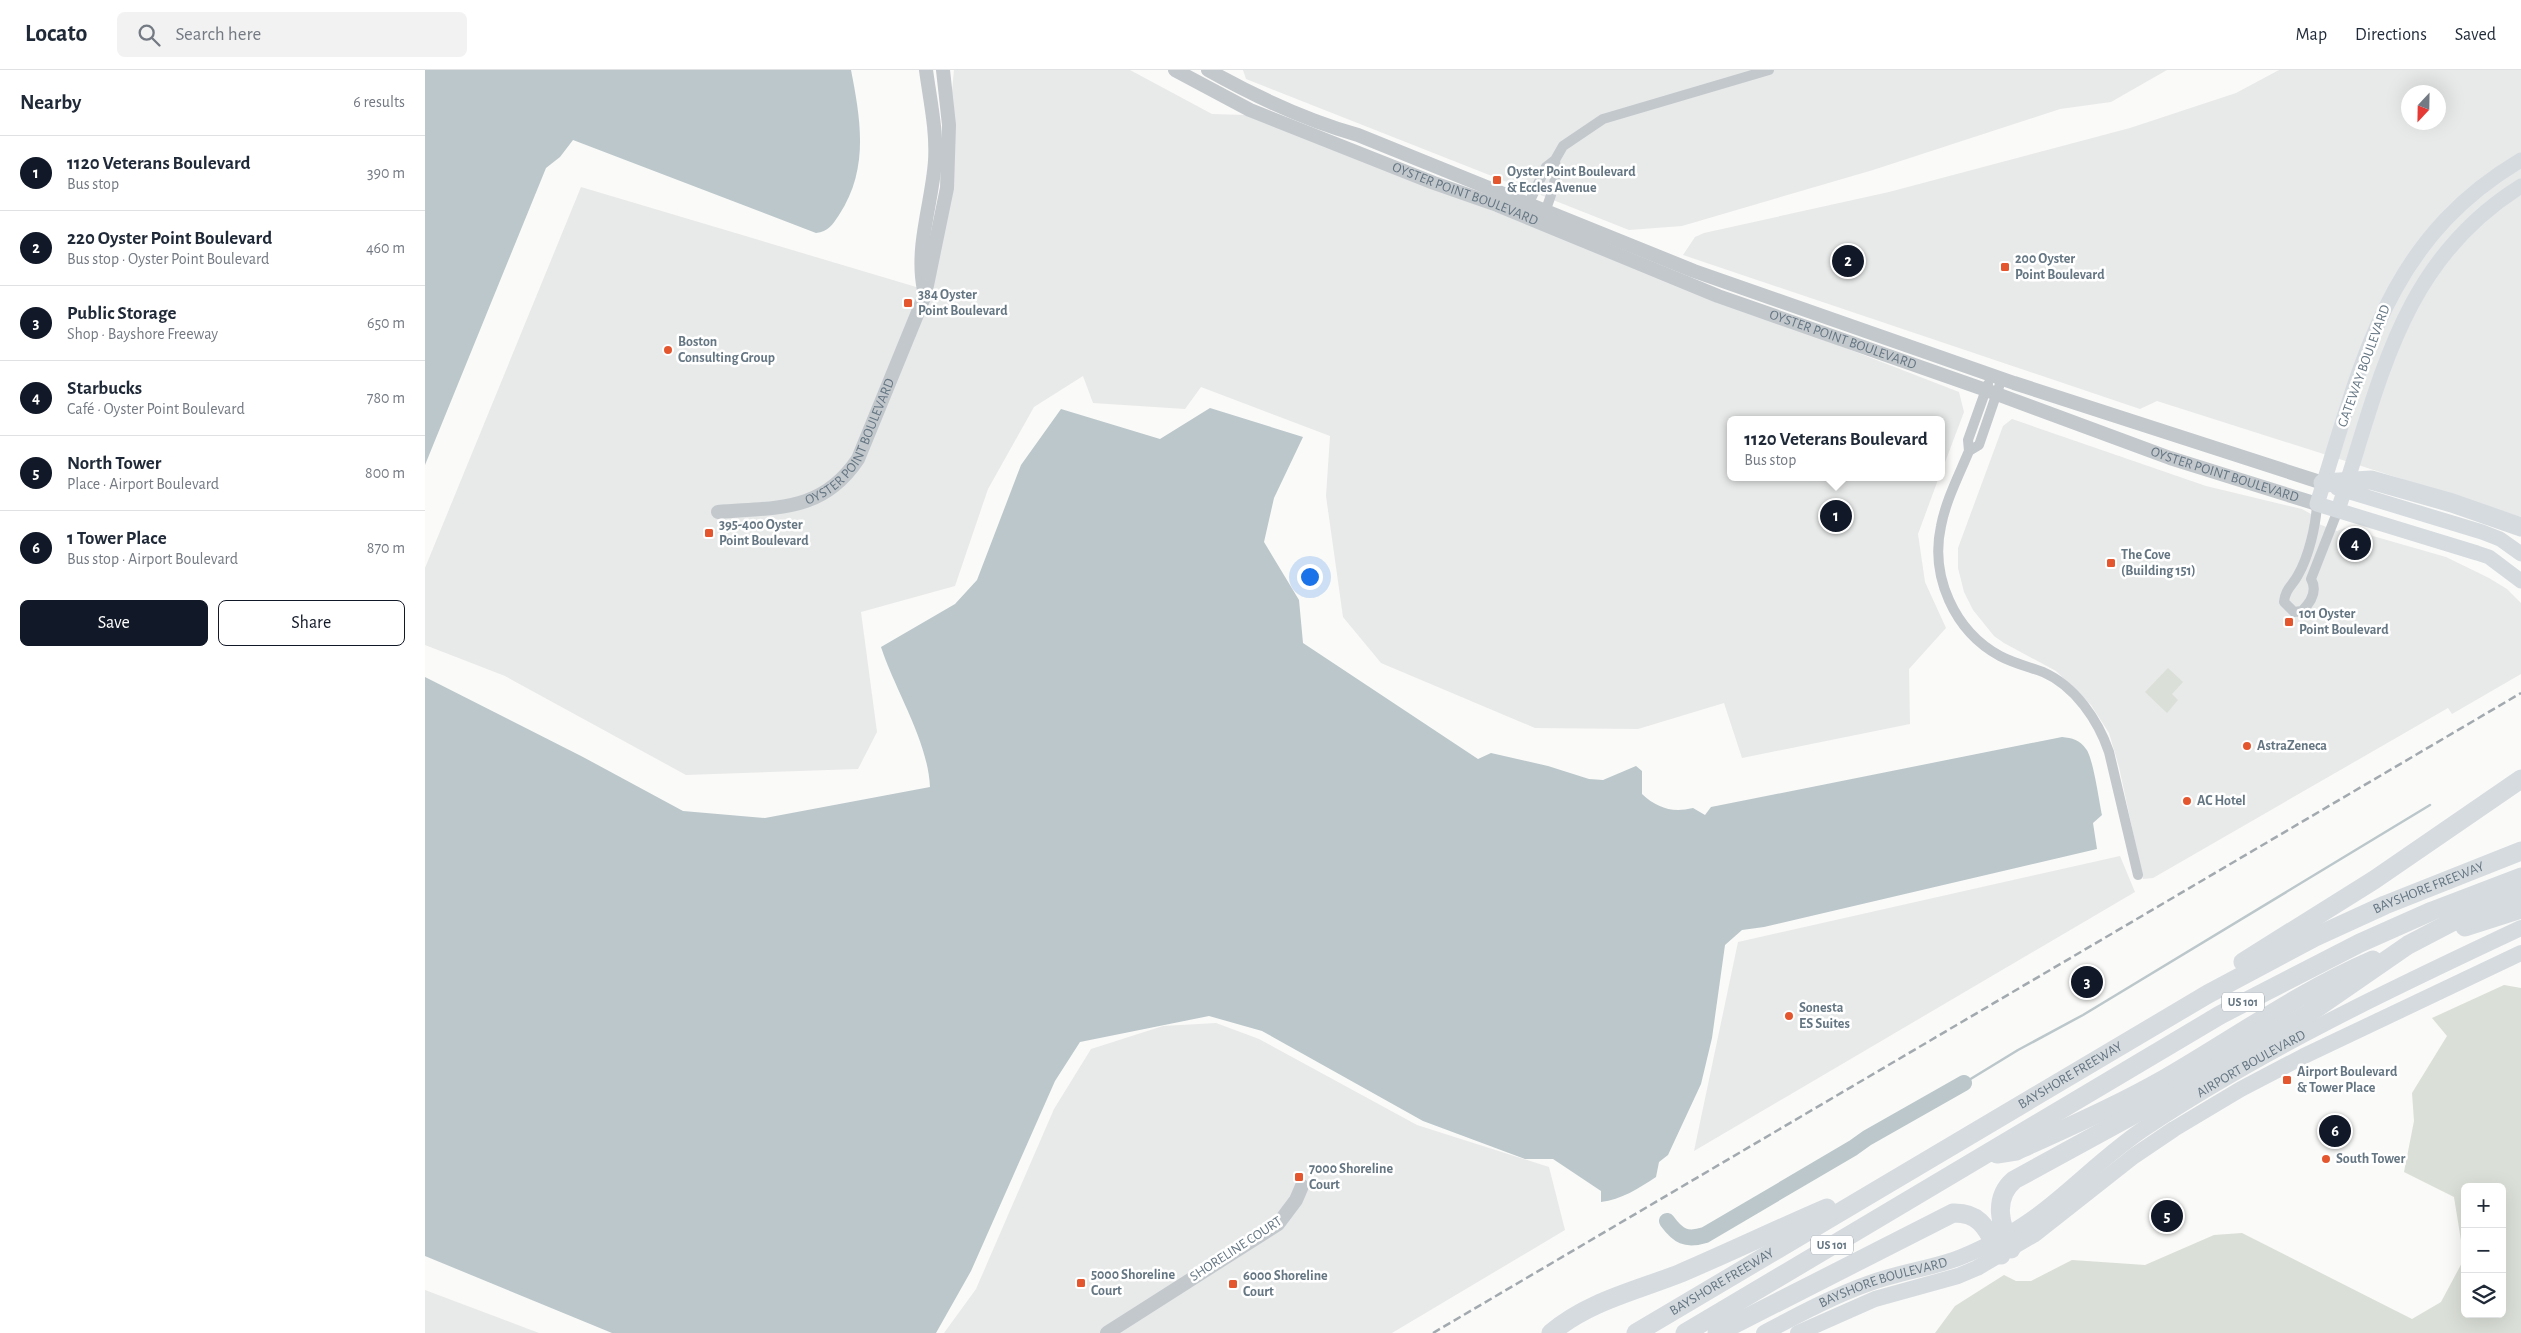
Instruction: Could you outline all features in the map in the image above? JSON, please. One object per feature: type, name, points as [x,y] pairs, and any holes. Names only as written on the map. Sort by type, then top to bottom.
[{"type":"highway","points":[[2323,483],[2346,486],[2371,480],[2452,503],[2521,527]]},
{"type":"highway","points":[[2041,1094],[2307,920],[2374,880],[2521,779]]},
{"type":"highway","name":"BAYSHORE FREEWAY","points":[[1636,1333],[2208,994],[2307,941],[2400,898],[2521,851]]},
{"type":"highway","name":"BAYSHORE FREEWAY","points":[[1685,1333],[2187,1034],[2270,988],[2395,927],[2521,877]]},
{"type":"highway","points":[[2003,1246],[2000,1203],[2007,1186],[2014,1180],[2146,1108],[2311,1012],[2408,945],[2452,922],[2521,892]]},
{"type":"highway","points":[[1980,1157],[2016,1151],[2104,1111],[2168,1077],[2303,994],[2391,953],[2521,909]]},
{"type":"highway","points":[[1551,1333],[1570,1318],[1595,1304],[1674,1276],[1888,1183]]},
{"type":"highway","points":[[1717,1333],[1953,1213],[1962,1213],[1980,1220],[2003,1246]]},
{"type":"main road","name":"GATEWAY BOULEVARD","points":[[2317,504],[2375,330],[2401,276],[2433,231],[2456,207],[2484,184],[2521,160]]},
{"type":"main road","name":"GATEWAY BOULEVARD","points":[[2338,510],[2393,344],[2416,293],[2431,269],[2462,233],[2493,205],[2521,186]]},
{"type":"main road","points":[[2346,486],[2482,532],[2500,539],[2521,554]]},
{"type":"main road","name":"OYSTER POINT BOULEVARD","points":[[2317,504],[2449,543],[2489,557],[2521,581]]},
{"type":"main road","name":"AIRPORT BOULEVARD","points":[[2003,1246],[2106,1158],[2144,1129],[2202,1092],[2294,1040],[2389,990],[2521,928]]},
{"type":"main road","name":"AIRPORT BOULEVARD","points":[[2003,1246],[2047,1225],[2147,1147],[2241,1088],[2521,953]]},
{"type":"main road","name":"BAYSHORE BOULEVARD","points":[[1764,1333],[1849,1291],[1889,1276],[2003,1246]]},
{"type":"main road","name":"BAYSHORE BOULEVARD","points":[[1799,1333],[1875,1298],[1958,1276],[2003,1246]]},
{"type":"street","name":"OYSTER POINT BOULEVARD","points":[[718,512],[802,503],[820,496],[847,475],[858,459],[925,296],[947,188],[941,165],[926,70]]},
{"type":"street","name":"OYSTER POINT BOULEVARD","points":[[941,165],[949,125],[943,70]]},
{"type":"street","name":"OYSTER POINT BOULEVARD","points":[[1175,70],[1235,103],[1434,182],[1526,209]]},
{"type":"street","name":"OYSTER POINT BOULEVARD","points":[[1208,70],[1254,96],[1309,119],[1358,135],[1543,216],[1718,296],[1992,392],[2171,458],[2317,504]]},
{"type":"street","points":[[1230,70],[1237,87],[1235,103]]},
{"type":"street","points":[[1526,209],[1546,167],[1555,160],[1563,146],[1603,119],[1769,70]]},
{"type":"street","points":[[1543,216],[1555,185],[1557,173],[1555,160]]},
{"type":"street","name":"OYSTER POINT BOULEVARD","points":[[1543,216],[1694,271],[1997,376],[2323,483]]},
{"type":"street","points":[[1997,376],[1992,392],[1968,440],[1969,451],[1941,527],[1939,561],[1945,590],[1956,615],[1981,642],[1999,655],[2054,679],[2081,701],[2102,736],[2109,752],[2138,875]]},
{"type":"street","points":[[2317,504],[2316,523],[2298,576],[2285,595],[2284,602],[2294,612],[2301,610],[2312,598],[2314,590],[2311,578],[2338,510]]},
{"type":"street","points":[[2298,576],[2307,575],[2311,578]]},
{"type":"street","name":"SHORELINE COURT","points":[[1107,1333],[1278,1224],[1292,1206],[1302,1186]]},
{"type":"shaded area","points":[[425,70],[851,70],[860,126],[859,162],[855,180],[849,198],[835,221],[827,229],[816,233],[573,140],[560,157],[546,168],[425,465]]},
{"type":"shaded area","points":[[954,70],[1130,70],[1212,114],[1246,115],[1959,392],[1964,412],[1945,462],[1945,416],[1727,416],[1727,481],[1938,481],[1918,534],[1925,582],[1946,628],[1909,669],[1910,724],[1742,758],[1724,703],[1638,729],[1535,728],[1381,663],[1343,617],[1326,496],[1330,436],[1201,387],[1185,409],[1093,403],[1083,376],[1034,407],[988,489],[955,586],[861,612],[877,732],[858,769],[686,775],[505,676],[425,645],[425,568],[581,187],[933,292]]},
{"type":"shaded area","points":[[1243,70],[2167,70],[2111,102],[2060,109],[1873,170],[1682,226],[1629,230],[1246,79]]},
{"type":"shaded area","points":[[2279,70],[2521,70],[2521,517],[2157,401],[2140,409],[1683,255],[1695,237],[1704,233],[1889,192],[2130,128],[2236,93]]},
{"type":"shaded area","points":[[1210,408],[1303,437],[1274,498],[1264,542],[1299,600],[1303,643],[1478,759],[1491,753],[1548,766],[1589,779],[1603,780],[1636,766],[1642,771],[1642,794],[1653,803],[1665,808],[1678,810],[1693,808],[1705,815],[1711,807],[2066,737],[2081,743],[2089,754],[2091,761],[2102,815],[2093,823],[2097,849],[1764,927],[1742,930],[1725,945],[1712,1038],[1701,1084],[1668,1155],[1659,1162],[1656,1177],[1630,1193],[1608,1201],[1601,1202],[1601,1191],[1553,1159],[1525,1159],[1423,1121],[1262,1031],[1209,1016],[1080,1042],[1055,1081],[971,1271],[936,1333],[612,1333],[425,1256],[425,677],[583,757],[683,811],[765,818],[930,787],[928,770],[917,734],[881,647],[955,604],[977,580],[1021,465],[1061,409],[1160,439]]},
{"type":"shaded area","points":[[2012,419],[2206,486],[2302,509],[2311,514],[2316,523],[2337,531],[2345,528],[2446,557],[2489,578],[2507,589],[2521,603],[2521,674],[2452,714],[2448,708],[2153,878],[2143,879],[2119,767],[2109,733],[2091,705],[2056,671],[1994,636],[1973,610],[1964,592],[1958,568],[1958,548],[2003,426]]},
{"type":"shaded area","points":[[2168,668],[2183,682],[2172,694],[2178,700],[2167,713],[2145,692]]},
{"type":"shaded area","points":[[2120,856],[2135,892],[1694,1151],[1738,942]]},
{"type":"shaded area","points":[[2504,985],[2521,988],[2521,1333],[1935,1333],[1955,1306],[2004,1275],[2016,1281],[2031,1281],[2072,1260],[2145,1265],[2214,1235],[2242,1233],[2412,1319],[2441,1302],[2461,1265],[2461,1318],[2506,1318],[2506,1183],[2461,1183],[2461,1240],[2454,1197],[2404,1172],[2414,1121],[2412,1093],[2447,1036],[2432,1018]]},
{"type":"shaded area","points":[[1216,1023],[1259,1039],[1417,1125],[1549,1167],[1565,1230],[1392,1333],[944,1333],[976,1289],[1054,1109],[1091,1049],[1163,1026]]},
{"type":"shaded area","points":[[425,1290],[539,1333],[425,1333]]},
{"type":"waterway","points":[[1964,1083],[2018,1050],[2083,1015],[2430,805]]},
{"type":"waterway","points":[[1667,1221],[1683,1236],[1698,1237],[1705,1235],[1867,1138],[1964,1083]]},
{"type":"railway","points":[[1433,1333],[2521,693]]},
{"type":"place","name":"Oyster Point Boulevard & Eccles Avenue","points":[[1497,180]]},
{"type":"place","name":"220 Oyster Point Boulevard","points":[[1848,261]]},
{"type":"place","name":"200 Oyster Point Boulevard","points":[[2005,267]]},
{"type":"place","name":"384 Oyster Point Boulevard","points":[[908,303]]},
{"type":"place","name":"Boston Consulting Group","points":[[668,350]]},
{"type":"place","name":"1120 Veterans Boulevard","points":[[1836,516]]},
{"type":"place","name":"395-400 Oyster Point Boulevard","points":[[709,533]]},
{"type":"place","name":"Starbucks","points":[[2355,544]]},
{"type":"place","name":"The Cove (Building 151)","points":[[2111,563]]},
{"type":"place","name":"101 Oyster Point Boulevard","points":[[2289,622]]},
{"type":"place","name":"AstraZeneca","points":[[2247,746]]},
{"type":"place","name":"AC Hotel","points":[[2187,801]]},
{"type":"place","name":"Public Storage","points":[[2087,982]]},
{"type":"place","name":"Sonesta ES Suites","points":[[1789,1016]]},
{"type":"place","name":"Airport Boulevard & Tower Place","points":[[2287,1080]]},
{"type":"place","name":"1 Tower Place","points":[[2335,1131]]},
{"type":"place","name":"South Tower","points":[[2326,1159]]},
{"type":"place","name":"7000 Shoreline Court","points":[[1299,1177]]},
{"type":"place","name":"North Tower","points":[[2167,1216]]},
{"type":"place","name":"5000 Shoreline Court","points":[[1081,1283]]},
{"type":"place","name":"6000 Shoreline Court","points":[[1233,1284]]}]
